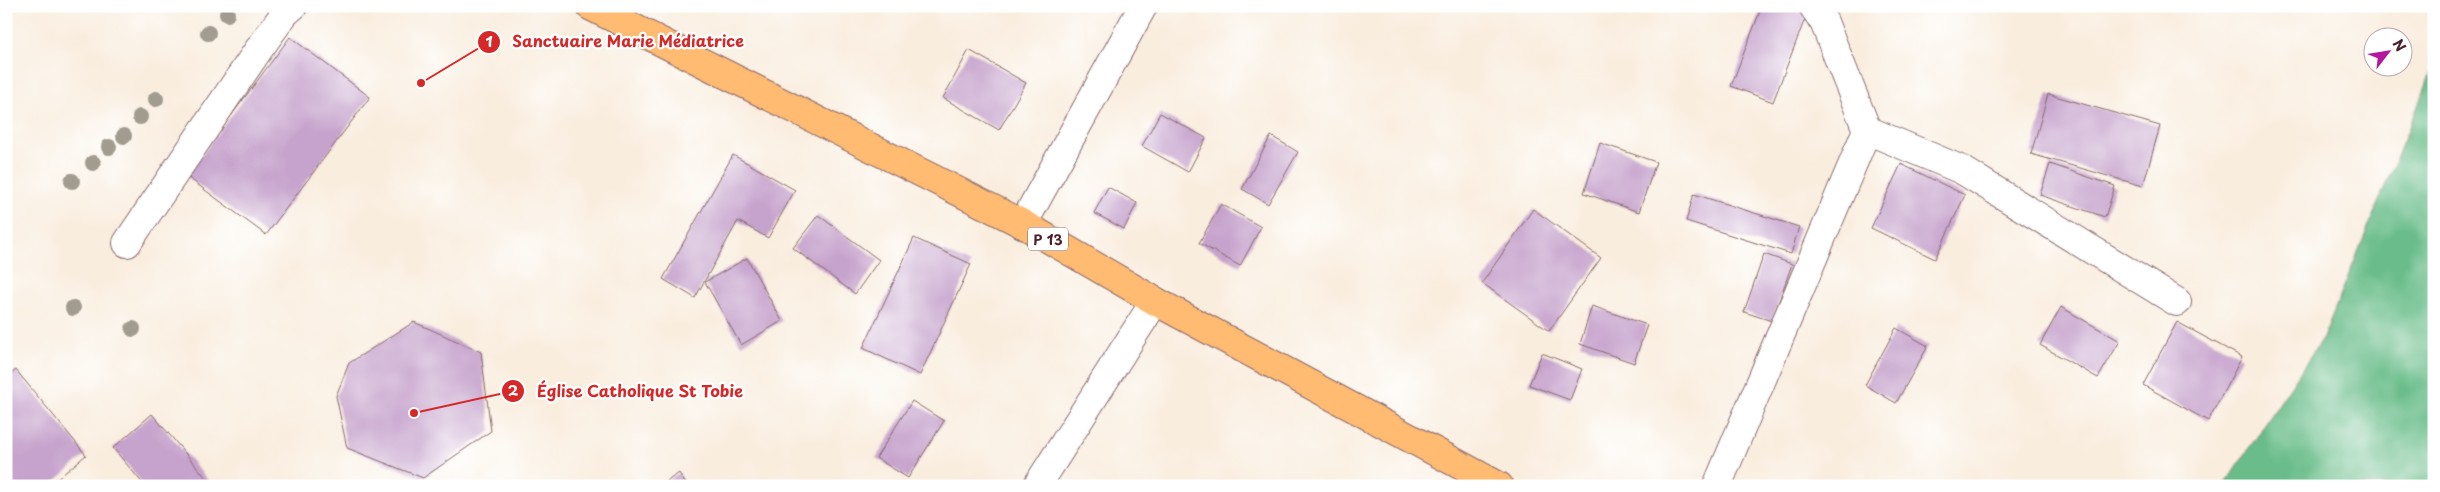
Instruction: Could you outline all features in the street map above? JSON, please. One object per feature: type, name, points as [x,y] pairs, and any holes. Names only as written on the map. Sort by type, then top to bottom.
[{"type":"main road","name":"P 13","points":[[590,6],[1023,224],[1155,301],[1499,486]]},
{"type":"street","points":[[127,243],[259,49],[285,13],[293,6]]},
{"type":"street","points":[[1023,224],[1143,6]]},
{"type":"street","points":[[1717,486],[1867,130],[1824,22],[1813,6]]},
{"type":"street","points":[[1867,130],[1962,170],[2177,302]]},
{"type":"street","points":[[1037,486],[1155,301]]},
{"type":"green space","points":[[2434,66],[2434,486],[2224,486],[2323,338]]},
{"type":"building","points":[[1762,6],[1797,6],[1808,11],[1773,102],[1731,86]]},
{"type":"building","points":[[290,37],[370,97],[266,235],[186,176]]},
{"type":"building","points":[[969,50],[1026,83],[999,130],[943,98]]},
{"type":"building","points":[[2048,94],[2160,126],[2143,186],[2031,154]]},
{"type":"building","points":[[1160,113],[1206,138],[1188,172],[1142,146]]},
{"type":"building","points":[[1271,136],[1298,152],[1268,204],[1242,189]]},
{"type":"building","points":[[1600,143],[1656,162],[1639,212],[1584,193]]},
{"type":"building","points":[[733,155],[795,190],[768,238],[738,221],[695,298],[663,279]]},
{"type":"building","points":[[1901,164],[1965,195],[1935,259],[1871,228]]},
{"type":"building","points":[[2050,164],[2115,186],[2105,217],[2040,195]]},
{"type":"building","points":[[1108,187],[1137,203],[1124,229],[1094,213]]},
{"type":"building","points":[[1694,194],[1799,227],[1791,254],[1686,221]]},
{"type":"building","points":[[1221,204],[1261,227],[1240,266],[1199,243]]},
{"type":"building","points":[[1533,209],[1601,258],[1549,331],[1482,283]]},
{"type":"building","points":[[818,215],[879,260],[855,294],[793,248]]},
{"type":"building","points":[[914,238],[971,264],[920,375],[863,348]]},
{"type":"building","points":[[1764,254],[1792,264],[1772,321],[1744,312]]},
{"type":"building","points":[[747,258],[782,321],[741,345],[705,282]]},
{"type":"building","points":[[1592,306],[1647,325],[1634,363],[1580,344]]},
{"type":"building","points":[[2061,307],[2120,341],[2098,378],[2040,345]]},
{"type":"building","points":[[414,322],[481,352],[491,431],[423,478],[347,448],[336,396],[349,363]]},
{"type":"building","points":[[2177,322],[2242,357],[2208,421],[2143,385]]},
{"type":"building","points":[[1896,328],[1928,346],[1896,403],[1865,385]]},
{"type":"building","points":[[1542,353],[1582,369],[1570,400],[1529,385]]},
{"type":"building","points":[[16,370],[86,455],[49,486],[14,486],[6,476],[6,378]]},
{"type":"building","points":[[912,401],[944,421],[908,478],[876,458]]},
{"type":"building","points":[[152,414],[208,480],[201,486],[145,486],[113,448]]},
{"type":"building","points":[[679,473],[687,486],[660,486]]},
{"type":"place","name":"Sanctuaire Marie Médiatrice","points":[[421,83]]},
{"type":"place","name":"Église Catholique St Tobie","points":[[414,413]]}]
